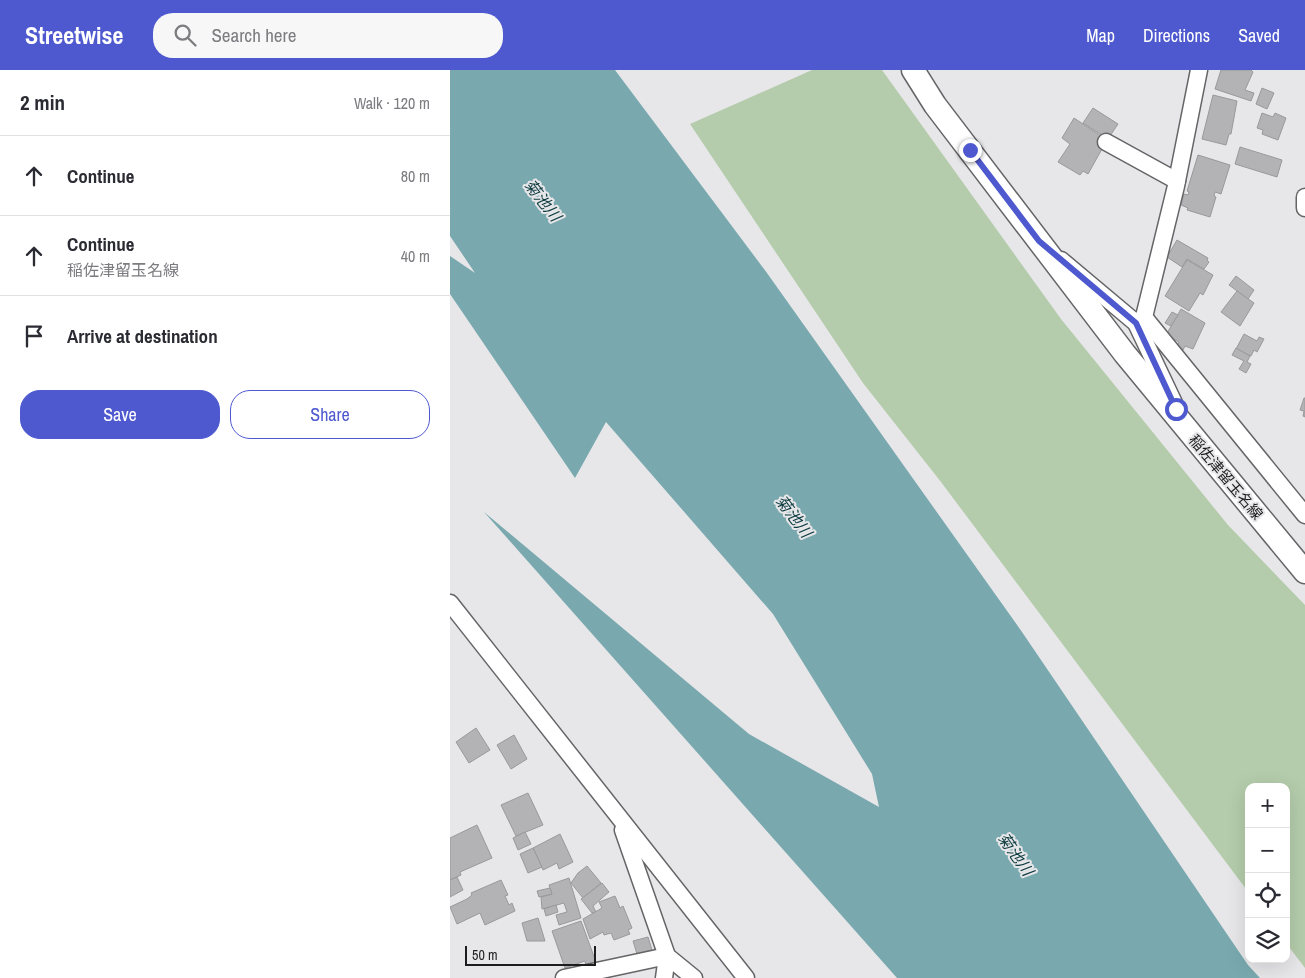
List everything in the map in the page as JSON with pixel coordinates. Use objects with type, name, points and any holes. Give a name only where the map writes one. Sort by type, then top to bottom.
[{"type":"main road","name":"稲佐津留玉名線","points":[[913,70],[935,105],[1125,354],[1305,572]]},
{"type":"street","points":[[1184,426],[1140,320],[1177,181],[1199,70]]},
{"type":"street","points":[[1106,142],[1177,181]]},
{"type":"street","points":[[1305,197],[1305,208]]},
{"type":"street","points":[[1039,241],[1140,320],[1305,515]]},
{"type":"street","points":[[450,602],[746,978]]},
{"type":"street","points":[[619,818],[667,956],[664,978]]},
{"type":"street","points":[[564,978],[667,956]]},
{"type":"street","points":[[667,956],[694,978]]},
{"type":"green space","points":[[812,70],[882,70],[1061,319],[1228,525],[1305,605],[1305,968],[1290,948],[1290,783],[1245,783],[1245,888],[941,482],[863,383],[690,124]]},
{"type":"water","name":"菊池川","points":[[450,70],[615,70],[767,273],[1022,632],[1245,963],[1260,978],[897,978],[484,512],[749,734],[879,807],[872,774],[773,614],[606,422],[575,478],[450,294],[450,256],[475,273],[450,236]]},
{"type":"building","points":[[1221,70],[1251,70],[1253,72],[1245,90],[1254,93],[1251,101],[1215,89]]},
{"type":"building","points":[[1262,88],[1274,93],[1267,109],[1256,104]]},
{"type":"building","points":[[1213,95],[1237,101],[1231,134],[1229,134],[1226,145],[1202,139]]},
{"type":"building","points":[[1093,108],[1118,124],[1108,139],[1083,123]]},
{"type":"building","points":[[1262,113],[1273,117],[1275,113],[1286,118],[1278,140],[1262,134],[1263,130],[1257,128]]},
{"type":"building","points":[[1074,118],[1107,140],[1088,174],[1083,171],[1080,175],[1058,162],[1070,144],[1062,138]]},
{"type":"building","points":[[1240,147],[1282,160],[1277,177],[1235,164]]},
{"type":"building","points":[[1198,155],[1230,165],[1221,194],[1215,192],[1214,196],[1216,197],[1210,217],[1187,210],[1188,208],[1181,205],[1184,194],[1188,195],[1189,192],[1187,191]]},
{"type":"building","points":[[1177,240],[1208,258],[1209,262],[1204,269],[1187,259],[1182,267],[1167,257]]},
{"type":"building","points":[[1187,260],[1213,275],[1203,295],[1200,293],[1189,311],[1165,296]]},
{"type":"building","points":[[1236,276],[1254,290],[1248,299],[1229,285]]},
{"type":"building","points":[[1237,291],[1254,303],[1240,326],[1221,312]]},
{"type":"building","points":[[1181,309],[1205,323],[1193,349],[1185,346],[1183,350],[1177,346],[1179,342],[1166,335]]},
{"type":"building","points":[[1172,312],[1178,315],[1171,326],[1165,323]]},
{"type":"building","points":[[1244,334],[1257,341],[1259,337],[1264,339],[1257,352],[1254,350],[1251,356],[1236,349]]},
{"type":"building","points":[[1236,348],[1250,356],[1247,362],[1251,364],[1246,373],[1239,369],[1244,361],[1232,355]]},
{"type":"building","points":[[1304,398],[1305,417],[1303,416],[1304,411],[1300,410]]},
{"type":"building","points":[[476,728],[490,750],[469,763],[456,742]]},
{"type":"building","points":[[514,735],[527,759],[511,769],[497,745]]},
{"type":"building","points":[[528,793],[543,825],[516,836],[501,805]]},
{"type":"building","points":[[477,825],[492,858],[460,872],[461,875],[450,880],[450,838]]},
{"type":"building","points":[[525,832],[531,844],[518,850],[513,838]]},
{"type":"building","points":[[560,834],[573,862],[559,869],[557,863],[543,870],[533,848]]},
{"type":"building","points":[[533,848],[542,867],[528,873],[520,854]]},
{"type":"building","points":[[587,866],[601,883],[583,898],[571,883],[578,873]]},
{"type":"building","points":[[457,877],[463,890],[450,897],[450,880]]},
{"type":"building","points":[[569,878],[581,918],[559,925],[556,915],[567,912],[564,903],[542,909],[541,897],[552,894],[549,885]]},
{"type":"building","points":[[501,880],[508,895],[505,896],[509,905],[512,903],[515,911],[485,925],[480,913],[457,924],[450,907],[467,899],[472,895],[471,893]]},
{"type":"building","points":[[602,883],[609,892],[593,906],[596,912],[592,913],[581,899]]},
{"type":"building","points":[[550,888],[552,894],[539,897],[537,891]]},
{"type":"building","points":[[615,896],[620,908],[623,906],[632,928],[628,930],[630,934],[614,940],[611,933],[604,935],[603,932],[590,939],[583,919],[602,908],[599,902]]},
{"type":"building","points":[[556,905],[558,912],[546,916],[544,909]]},
{"type":"building","points":[[538,918],[545,941],[527,941],[522,923]]},
{"type":"building","points":[[581,921],[596,962],[586,966],[585,961],[565,968],[552,931]]},
{"type":"building","points":[[648,937],[652,950],[637,954],[633,941]]},
{"type":"route","points":[[970,150],[1039,241],[1136,323],[1176,409]]}]
